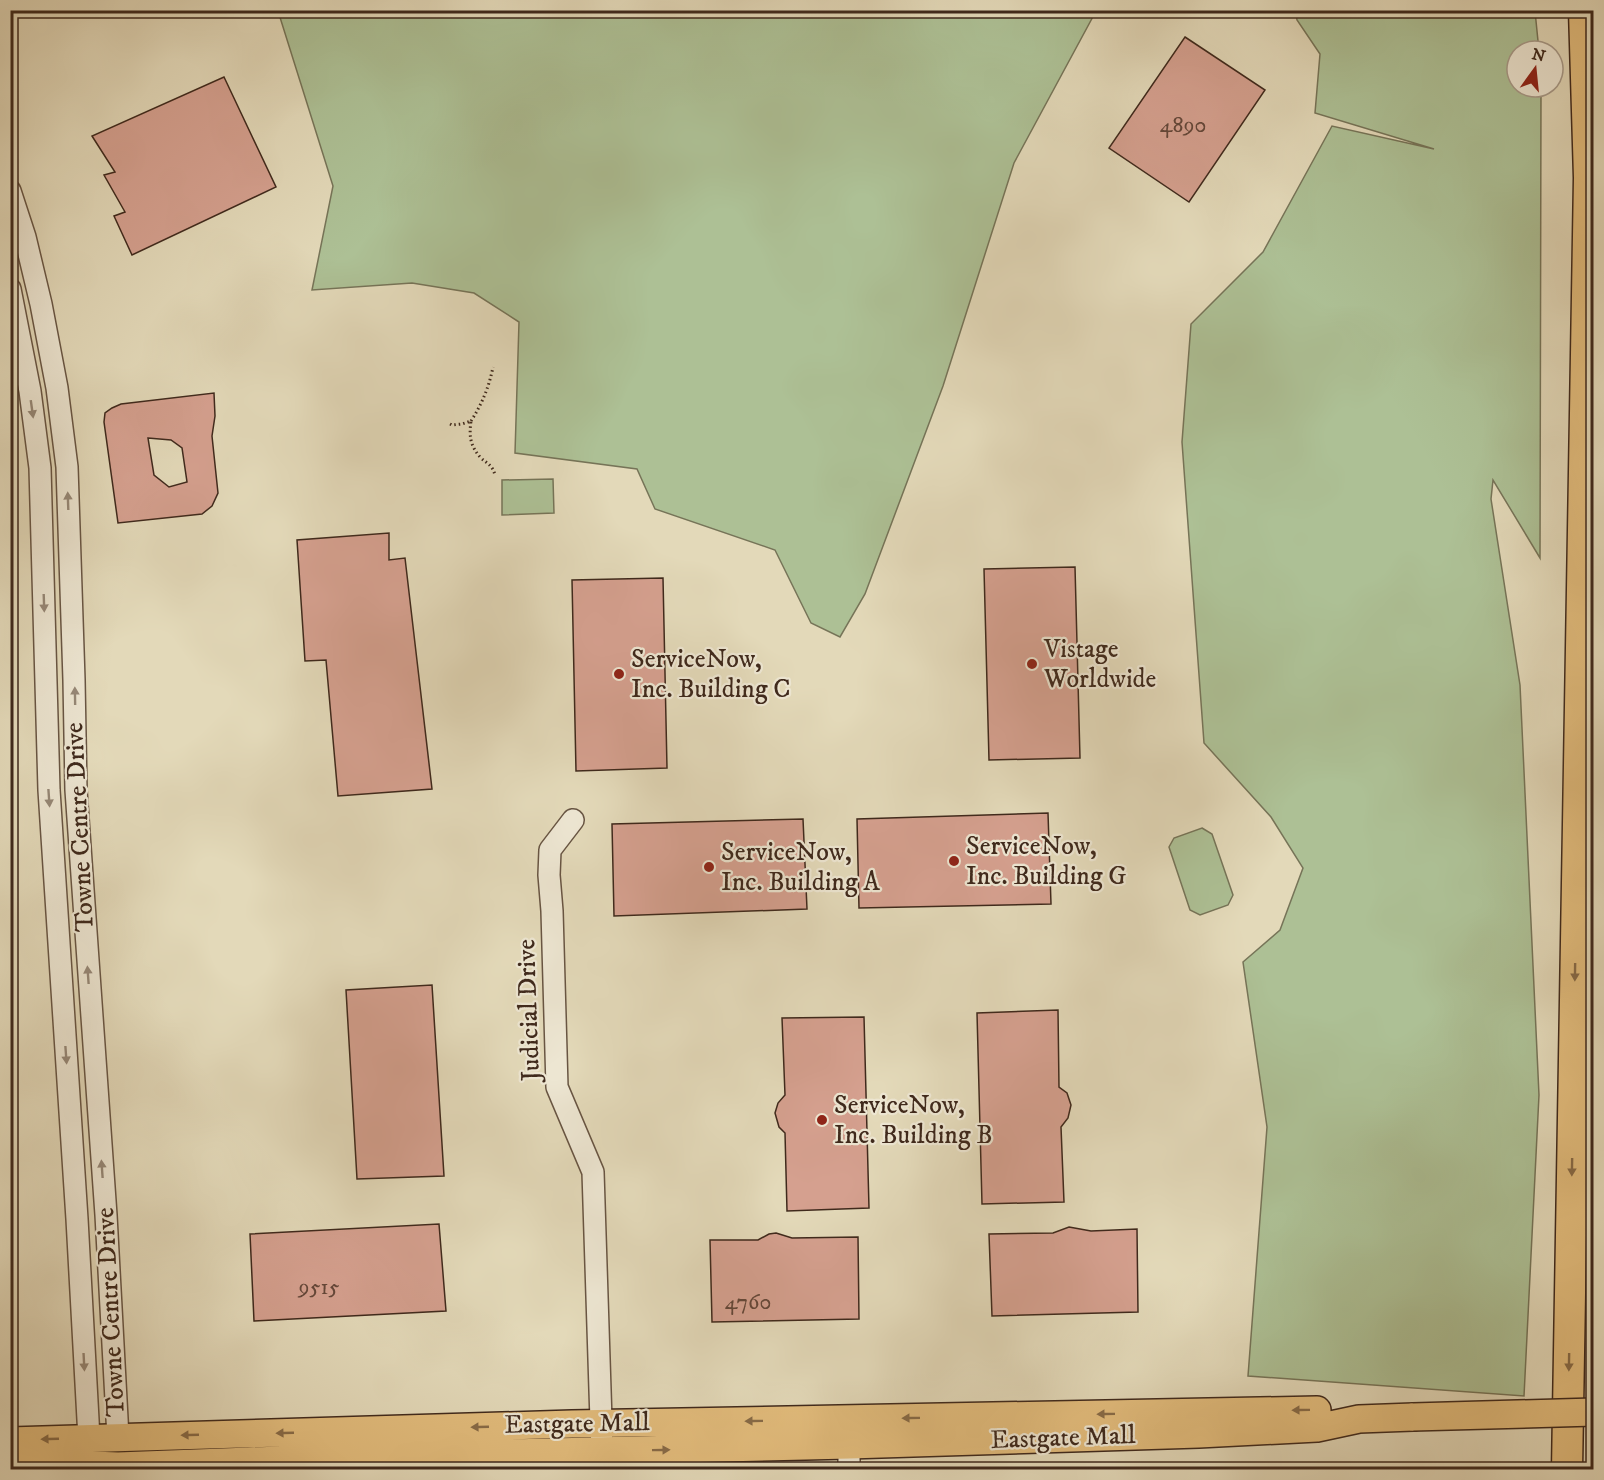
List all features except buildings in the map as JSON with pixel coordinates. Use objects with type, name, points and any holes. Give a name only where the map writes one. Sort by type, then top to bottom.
[{"type":"highway","points":[[1567,1470],[1589,178],[1584,10]]},
{"type":"main road","name":"Eastgate Mall","points":[[10,1441],[602,1424],[1316,1410],[1359,1419]]},
{"type":"main road","name":"Eastgate Mall","points":[[10,1468],[386,1463],[601,1464],[849,1457],[1188,1434],[1317,1428],[1359,1419],[1593,1412]]},
{"type":"main road","name":"Towne Centre Drive","points":[[118,1437],[118,1468]]},
{"type":"main road","name":"Towne Centre Drive","points":[[89,1438],[91,1467]]},
{"type":"street","name":"Towne Centre Drive","points":[[10,191],[25,237],[41,304],[57,388],[67,467],[76,790],[106,1215],[118,1437]]},
{"type":"street","name":"Towne Centre Drive","points":[[10,289],[30,391],[40,468],[49,790],[89,1438]]},
{"type":"street","name":"Judicial Drive","points":[[573,820],[550,850],[557,1087],[593,1172],[602,1424],[601,1464]]},
{"type":"path","points":[[493,367],[485,397],[471,421],[470,441],[480,457],[493,467],[495,475]]},
{"type":"path","points":[[450,424],[471,421]]},
{"type":"green space","points":[[278,11],[1096,11],[1014,163],[943,386],[865,594],[840,637],[811,623],[775,550],[655,509],[637,469],[515,453],[519,322],[474,293],[412,283],[312,290],[333,186]]},
{"type":"green space","points":[[1295,11],[1535,11],[1538,39],[1505,39],[1505,99],[1541,99],[1540,558],[1493,480],[1491,499],[1520,685],[1539,1095],[1524,1396],[1248,1376],[1267,1127],[1243,962],[1280,930],[1303,868],[1271,817],[1204,743],[1182,442],[1191,324],[1263,252],[1332,126],[1434,149],[1315,113],[1320,54],[1297,20]]},
{"type":"green space","points":[[553,479],[554,513],[502,515],[502,480]]},
{"type":"green space","points":[[1202,828],[1212,834],[1233,895],[1228,905],[1200,915],[1190,910],[1169,847],[1174,838]]},
{"type":"place","name":"Vistage Worldwide","points":[[1032,664]]},
{"type":"place","name":"ServiceNow, Inc. Building C","points":[[619,674]]},
{"type":"place","name":"ServiceNow, Inc. Building G","points":[[954,861]]},
{"type":"place","name":"ServiceNow, Inc. Building A","points":[[709,867]]},
{"type":"place","name":"ServiceNow, Inc. Building B","points":[[822,1120]]}]
